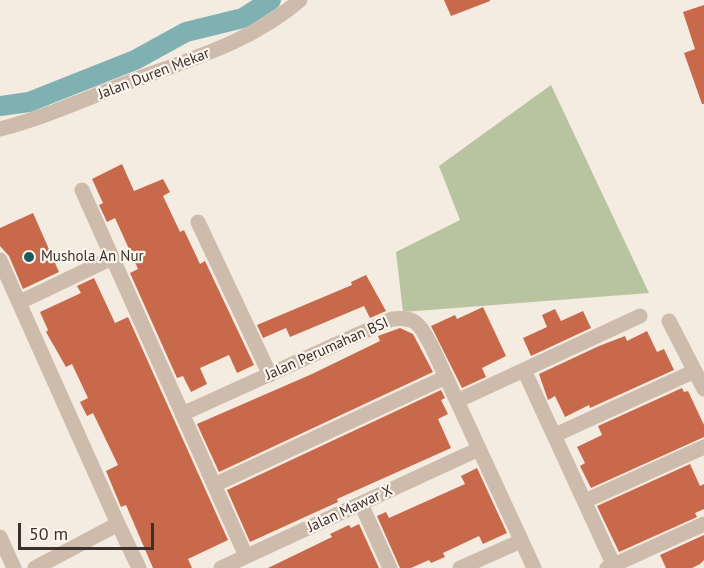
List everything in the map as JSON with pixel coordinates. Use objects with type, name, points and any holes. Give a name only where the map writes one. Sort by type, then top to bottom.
[{"type":"street","name":"Jalan Duren Mekar","points":[[0,129],[64,110],[215,50],[259,30],[300,0]]},
{"type":"street","points":[[82,190],[246,556]]},
{"type":"street","points":[[198,222],[270,375]]},
{"type":"street","points":[[20,302],[112,258]]},
{"type":"street","points":[[0,260],[139,568]]},
{"type":"street","points":[[457,401],[640,316]]},
{"type":"street","name":"Jalan Perumahan BSI","points":[[182,414],[392,319],[406,317],[417,322],[446,377],[534,568]]},
{"type":"street","points":[[669,321],[704,389]]},
{"type":"street","points":[[524,370],[585,501],[612,567],[704,524]]},
{"type":"street","points":[[555,435],[696,371]]},
{"type":"street","points":[[214,485],[446,377]]},
{"type":"street","points":[[585,501],[704,447]]},
{"type":"street","name":"Jalan Mawar X","points":[[221,568],[479,449]]},
{"type":"street","points":[[361,504],[390,568]]},
{"type":"street","points":[[35,568],[118,524]]},
{"type":"street","points":[[0,537],[14,568]]},
{"type":"street","points":[[460,568],[521,541]]},
{"type":"green space","points":[[551,85],[649,293],[403,312],[396,252],[460,220],[439,166]]},
{"type":"building","points":[[444,0],[490,0],[490,1],[451,16]]},
{"type":"building","points":[[704,5],[704,104],[702,104],[684,53],[695,49],[683,12]]},
{"type":"building","points":[[122,164],[134,191],[163,179],[170,192],[163,196],[180,232],[184,230],[200,264],[205,261],[254,365],[237,373],[229,355],[200,368],[207,384],[191,392],[183,376],[177,378],[130,273],[138,269],[115,218],[107,222],[99,205],[103,203],[92,179]]},
{"type":"building","name":"Mushola An Nur","points":[[33,213],[59,272],[23,289],[9,256],[0,246],[0,228]]},
{"type":"building","points":[[366,275],[386,311],[370,318],[364,306],[290,337],[286,328],[263,338],[257,325],[352,285],[351,282]]},
{"type":"building","points":[[94,278],[115,323],[128,317],[228,540],[188,559],[192,568],[153,568],[126,505],[121,507],[106,471],[118,465],[93,413],[87,416],[80,402],[88,398],[72,364],[66,367],[46,332],[48,330],[40,312],[81,293],[77,286]]},
{"type":"building","points":[[483,307],[506,356],[482,368],[486,377],[462,388],[431,326],[455,315],[457,319]]},
{"type":"building","points":[[555,309],[561,321],[583,311],[591,328],[531,356],[523,338],[547,327],[542,315]]},
{"type":"building","points":[[400,328],[413,334],[433,372],[219,472],[197,424],[312,374],[380,341],[378,336]]},
{"type":"building","points":[[647,331],[657,352],[664,349],[674,370],[565,417],[555,396],[548,400],[539,374],[599,346],[625,336],[627,341]]},
{"type":"building","points":[[682,388],[684,392],[688,391],[704,425],[704,437],[591,488],[580,466],[585,463],[577,447],[602,435],[598,426]]},
{"type":"building","points":[[441,390],[445,398],[441,400],[448,414],[438,419],[451,448],[337,499],[338,502],[250,542],[227,490]]},
{"type":"building","points":[[690,464],[700,486],[704,484],[704,509],[695,513],[697,517],[619,552],[597,506]]},
{"type":"building","points":[[477,468],[507,533],[483,544],[479,536],[443,553],[445,557],[431,563],[429,560],[411,568],[400,568],[377,516],[386,512],[389,518],[465,484],[461,476]]},
{"type":"building","points":[[359,524],[379,568],[268,568],[332,537],[330,534],[349,525],[351,528]]},
{"type":"building","points":[[704,535],[704,560],[700,564],[692,568],[666,568],[660,555]]},
{"type":"waterway","points":[[0,106],[29,102],[135,60],[186,32],[243,18],[271,0]]},
{"type":"place","name":"Mushola An Nur","points":[[29,257]]}]
